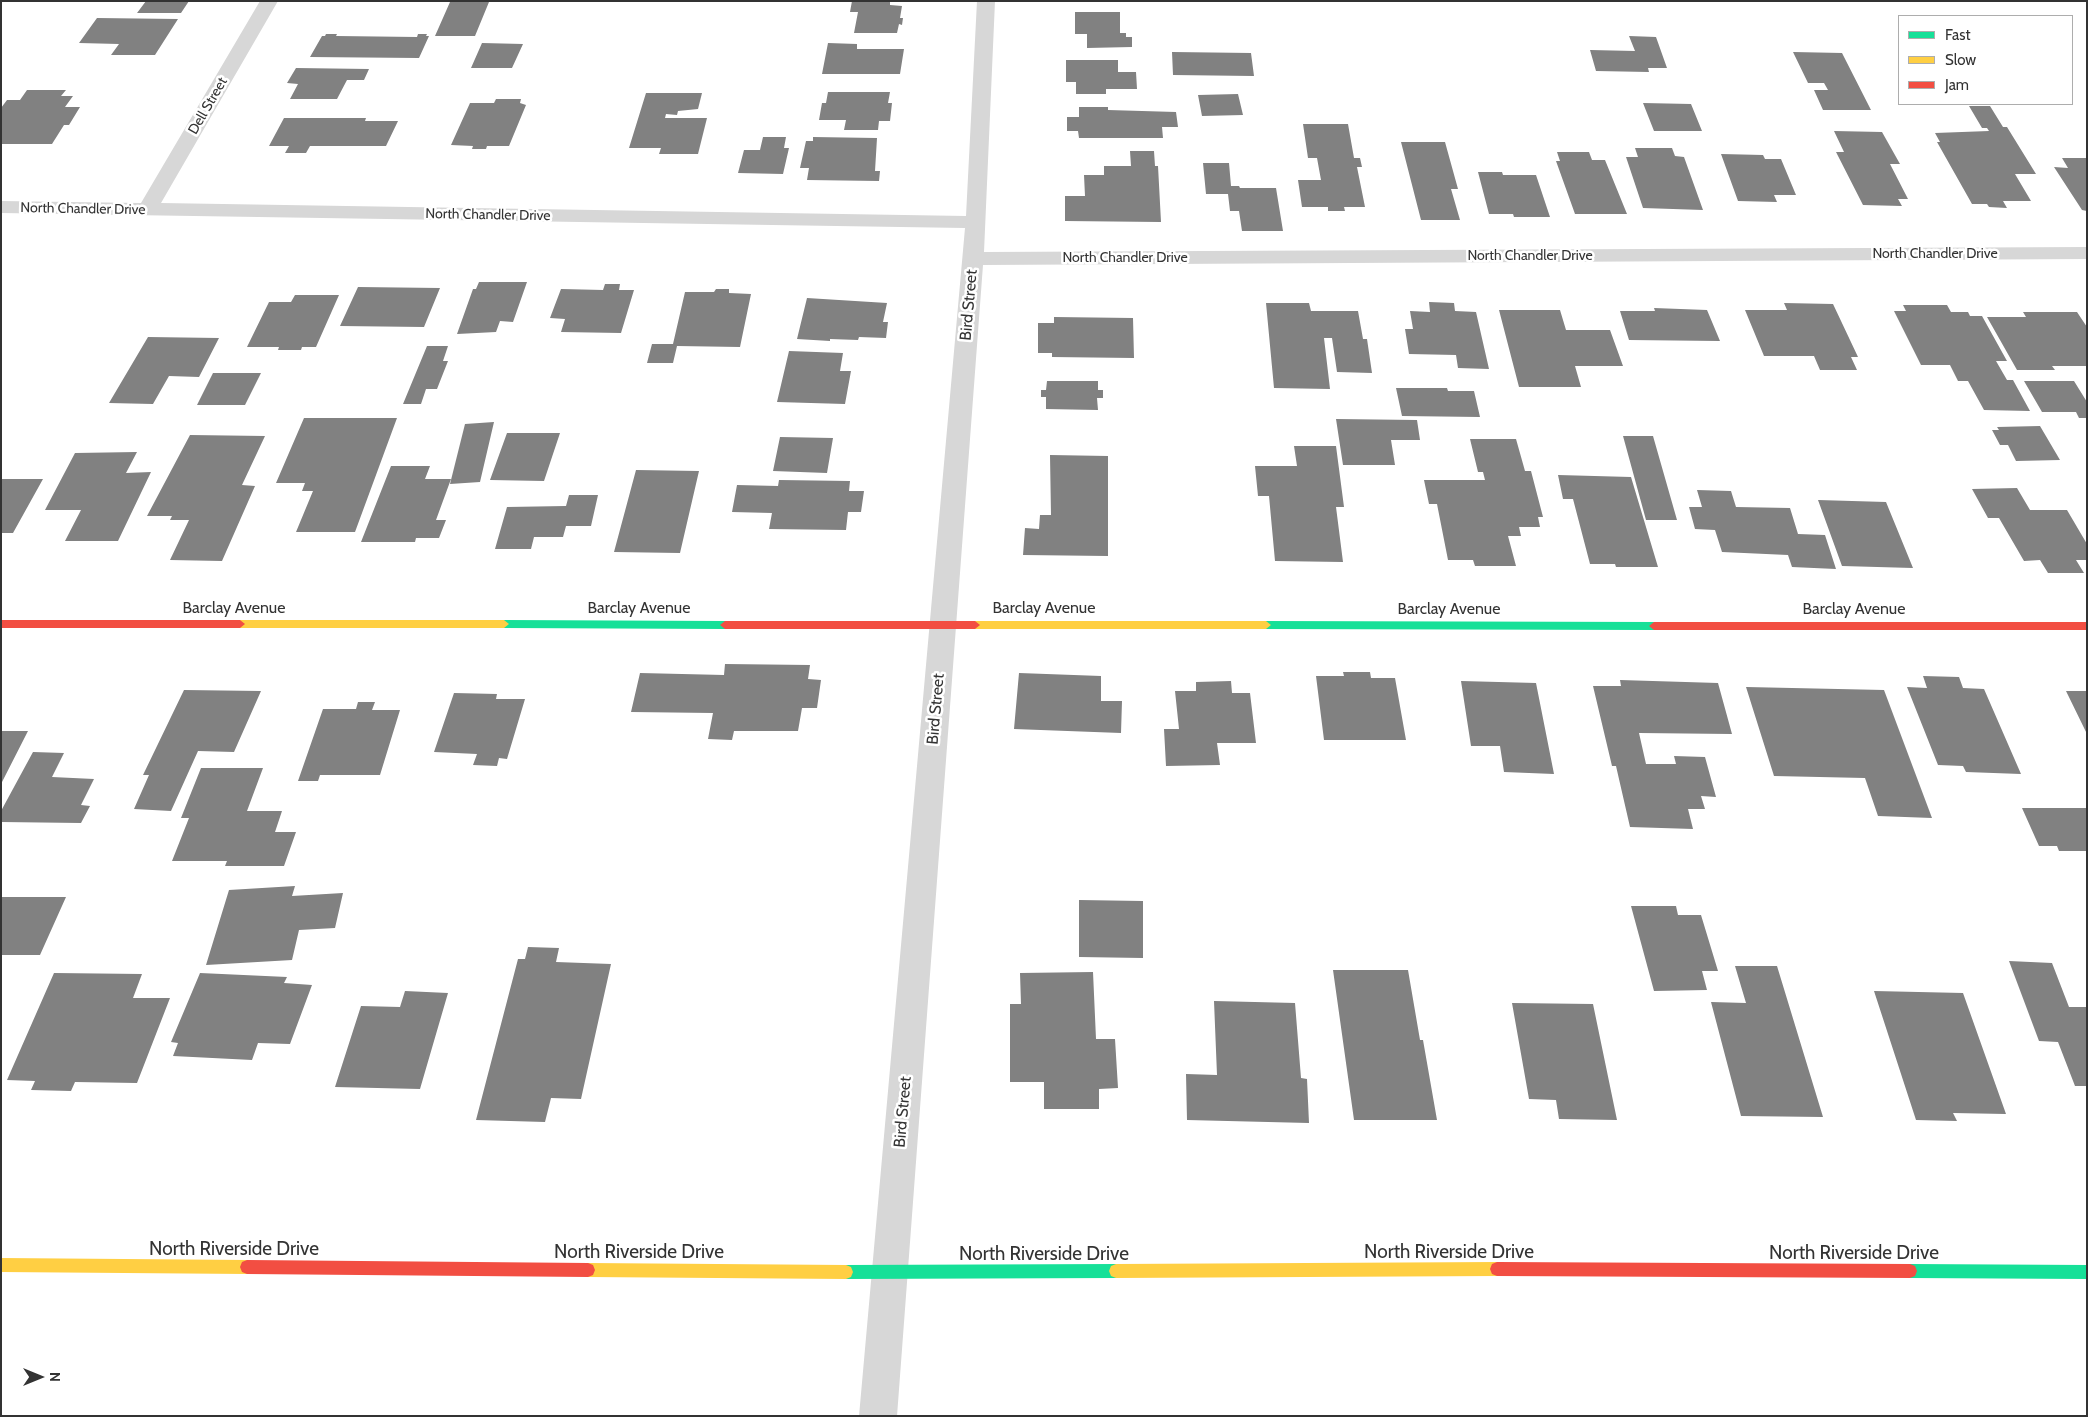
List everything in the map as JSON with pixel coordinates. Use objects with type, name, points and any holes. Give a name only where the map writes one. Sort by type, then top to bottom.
[{"type":"street","name":"Dell Street","points":[[147,210],[269,1]]},
{"type":"street","name":"Bird Street","points":[[878,1416],[976,222],[986,1]]},
{"type":"street","name":"North Chandler Drive","points":[[1,207],[976,222]]},
{"type":"street","name":"North Chandler Drive","points":[[972,259],[2087,253]]},
{"type":"street","name":"Barclay Avenue","points":[[1,624],[2087,626]]},
{"type":"street","name":"North Riverside Drive","points":[[1,1265],[890,1272],[1604,1268],[2087,1272]]},
{"type":"building","points":[[146,1],[189,1],[181,13],[137,13]]},
{"type":"building","points":[[852,1],[890,1],[890,5],[902,6],[900,18],[903,18],[902,25],[899,24],[897,33],[854,33],[858,12],[850,12]]},
{"type":"building","points":[[450,2],[489,2],[475,36],[435,36]]},
{"type":"building","points":[[1075,12],[1120,12],[1120,33],[1126,33],[1126,37],[1132,37],[1132,47],[1087,48],[1087,34],[1075,34]]},
{"type":"building","points":[[97,18],[178,19],[155,55],[111,55],[119,44],[79,43]]},
{"type":"building","points":[[337,34],[336,36],[417,37],[418,34],[427,34],[426,36],[429,36],[419,58],[310,57],[322,36]]},
{"type":"building","points":[[1629,36],[1656,37],[1667,68],[1648,68],[1649,72],[1596,71],[1590,50],[1635,51]]},
{"type":"building","points":[[482,43],[523,44],[512,68],[471,68]]},
{"type":"building","points":[[828,43],[857,44],[857,49],[904,49],[900,74],[822,74]]},
{"type":"building","points":[[1172,52],[1251,53],[1254,76],[1173,75]]},
{"type":"building","points":[[1793,52],[1842,53],[1871,110],[1823,110],[1814,90],[1828,90],[1824,83],[1808,83]]},
{"type":"building","points":[[1066,60],[1118,60],[1118,72],[1136,72],[1137,89],[1106,89],[1106,94],[1076,94],[1076,82],[1066,82]]},
{"type":"building","points":[[296,68],[369,69],[364,80],[347,80],[337,99],[290,99],[298,84],[287,83]]},
{"type":"building","points":[[27,90],[66,90],[61,96],[73,96],[65,107],[80,107],[69,125],[64,125],[52,144],[1,144],[1,108],[7,100],[20,100]]},
{"type":"building","points":[[828,92],[890,92],[888,103],[892,103],[890,121],[879,121],[878,130],[844,130],[846,120],[819,120],[822,103],[826,103]]},
{"type":"building","points":[[646,93],[702,93],[698,109],[678,111],[677,115],[666,114],[665,118],[707,118],[698,154],[659,154],[661,148],[629,148]]},
{"type":"building","points":[[1238,94],[1243,115],[1202,116],[1198,95]]},
{"type":"building","points":[[496,99],[521,99],[520,103],[526,105],[509,146],[487,146],[486,149],[472,149],[473,146],[451,145],[470,103],[494,103]]},
{"type":"building","points":[[1643,103],[1691,104],[1702,131],[1654,131]]},
{"type":"building","points":[[1969,106],[1990,106],[2003,127],[2007,127],[2036,174],[2015,174],[2031,201],[2003,201],[2007,208],[1989,207],[1987,204],[1972,204],[1937,142],[1940,142],[1935,133],[1989,131],[1987,128],[1982,128]]},
{"type":"building","points":[[1079,107],[1108,107],[1108,110],[1176,112],[1178,127],[1162,127],[1163,138],[1079,138],[1078,131],[1067,131],[1067,117],[1079,117]]},
{"type":"building","points":[[284,118],[366,118],[365,121],[398,121],[386,146],[310,146],[306,153],[285,153],[289,146],[269,146]]},
{"type":"building","points":[[1303,124],[1348,124],[1354,158],[1360,158],[1362,167],[1357,167],[1365,207],[1344,207],[1345,211],[1328,211],[1328,207],[1302,207],[1298,180],[1321,180],[1317,158],[1308,158]]},
{"type":"building","points":[[1834,131],[1882,132],[1900,164],[1890,164],[1908,199],[1898,199],[1902,206],[1863,205],[1836,152],[1844,152]]},
{"type":"building","points":[[763,137],[786,137],[784,148],[789,148],[783,174],[738,173],[744,150],[760,150]]},
{"type":"building","points":[[813,137],[877,138],[875,171],[880,171],[879,181],[807,180],[809,168],[800,168],[806,141],[813,141]]},
{"type":"building","points":[[1401,142],[1445,142],[1458,189],[1451,189],[1460,220],[1421,220]]},
{"type":"building","points":[[1635,148],[1672,148],[1675,156],[1684,157],[1703,210],[1643,208],[1626,157],[1638,157]]},
{"type":"building","points":[[1130,151],[1154,151],[1155,166],[1158,166],[1161,222],[1065,221],[1065,196],[1085,196],[1084,175],[1104,175],[1104,166],[1131,166]]},
{"type":"building","points":[[1557,152],[1589,152],[1592,160],[1605,160],[1627,214],[1575,214],[1556,161],[1560,161]]},
{"type":"building","points":[[1721,154],[1763,155],[1765,159],[1781,159],[1796,195],[1774,195],[1777,202],[1738,201]]},
{"type":"building","points":[[2062,158],[2087,158],[2087,211],[2082,210],[2054,167],[2068,168]]},
{"type":"building","points":[[1203,163],[1229,163],[1231,186],[1239,186],[1240,188],[1276,188],[1283,231],[1242,231],[1239,211],[1230,211],[1228,194],[1206,194]]},
{"type":"building","points":[[1478,172],[1502,172],[1503,175],[1536,175],[1550,217],[1514,217],[1513,214],[1489,214]]},
{"type":"building","points":[[479,282],[527,282],[513,322],[500,321],[496,332],[457,334],[473,289],[476,289]]},
{"type":"building","points":[[605,284],[620,284],[619,290],[634,290],[621,333],[561,332],[565,319],[550,318],[561,289],[603,290]]},
{"type":"building","points":[[358,287],[440,288],[424,327],[340,326]]},
{"type":"building","points":[[716,289],[729,289],[729,293],[751,294],[740,347],[677,346],[673,363],[647,363],[652,344],[673,344],[685,292],[714,292]]},
{"type":"building","points":[[295,295],[339,295],[316,347],[302,347],[301,350],[278,350],[279,347],[247,347],[269,302],[291,302]]},
{"type":"building","points":[[807,298],[887,303],[883,322],[888,322],[886,338],[859,337],[858,340],[830,339],[830,341],[797,339]]},
{"type":"building","points":[[1429,302],[1454,303],[1455,311],[1476,312],[1489,369],[1458,368],[1456,355],[1409,354],[1405,329],[1413,329],[1410,311],[1430,312]]},
{"type":"building","points":[[1266,303],[1309,303],[1311,311],[1358,311],[1363,339],[1367,339],[1372,373],[1337,372],[1332,338],[1324,338],[1330,389],[1274,388]]},
{"type":"building","points":[[1784,303],[1833,304],[1858,357],[1851,357],[1857,370],[1820,370],[1814,356],[1764,356],[1745,310],[1787,310]]},
{"type":"building","points":[[1903,305],[1947,305],[1951,312],[1968,312],[1970,316],[1982,316],[2007,361],[1996,361],[2007,380],[2013,380],[2030,411],[1984,410],[1968,381],[1958,381],[1950,365],[1921,365],[1894,311],[1906,311]]},
{"type":"building","points":[[1654,308],[1707,310],[1720,341],[1629,340],[1620,311],[1655,311]]},
{"type":"building","points":[[1499,310],[1560,310],[1566,330],[1610,330],[1623,366],[1575,366],[1581,387],[1519,387]]},
{"type":"building","points":[[2023,312],[2077,312],[2087,327],[2087,366],[2052,366],[2055,370],[2017,370],[1987,317],[2026,317]]},
{"type":"building","points":[[1054,317],[1133,318],[1134,358],[1052,357],[1052,353],[1038,353],[1038,323],[1054,323]]},
{"type":"building","points":[[148,337],[219,338],[199,377],[169,376],[153,404],[109,403]]},
{"type":"building","points":[[427,346],[448,346],[443,361],[448,361],[437,389],[426,389],[421,404],[403,404]]},
{"type":"building","points":[[789,351],[843,353],[840,371],[851,371],[845,404],[777,402]]},
{"type":"building","points":[[213,373],[261,373],[245,405],[197,405]]},
{"type":"building","points":[[1047,381],[1098,381],[1098,390],[1103,390],[1103,398],[1097,398],[1098,410],[1046,409],[1046,397],[1041,397],[1041,390],[1046,390]]},
{"type":"building","points":[[2024,381],[2074,381],[2087,402],[2087,418],[2079,418],[2076,412],[2042,412]]},
{"type":"building","points":[[1396,388],[1447,388],[1448,391],[1474,391],[1480,417],[1402,416]]},
{"type":"building","points":[[304,418],[397,418],[355,532],[296,532],[313,491],[302,491],[305,483],[276,483]]},
{"type":"building","points":[[1336,419],[1417,420],[1420,440],[1391,440],[1395,465],[1343,465]]},
{"type":"building","points":[[494,422],[480,482],[450,484],[465,424]]},
{"type":"building","points":[[2040,426],[2060,460],[2016,461],[2008,445],[2000,445],[1992,430],[1999,430],[1997,427]]},
{"type":"building","points":[[507,433],[560,433],[544,481],[490,480]]},
{"type":"building","points":[[190,435],[265,436],[242,485],[255,486],[222,561],[170,560],[189,520],[170,520],[172,516],[147,516]]},
{"type":"building","points":[[1623,436],[1653,436],[1677,520],[1646,520]]},
{"type":"building","points":[[780,437],[833,438],[827,473],[773,471]]},
{"type":"building","points":[[1470,439],[1516,439],[1525,471],[1531,471],[1543,517],[1538,517],[1540,527],[1519,527],[1521,536],[1508,536],[1516,566],[1475,566],[1473,560],[1448,560],[1437,504],[1429,504],[1424,480],[1485,480],[1483,472],[1478,472]]},
{"type":"building","points":[[1294,446],[1336,446],[1344,507],[1336,507],[1343,562],[1275,561],[1269,496],[1258,496],[1255,466],[1297,466]]},
{"type":"building","points":[[137,452],[126,473],[151,472],[118,541],[65,541],[81,510],[45,510],[75,453]]},
{"type":"building","points":[[1050,455],[1108,456],[1108,556],[1023,555],[1025,528],[1039,529],[1040,515],[1051,515]]},
{"type":"building","points":[[391,466],[430,466],[425,479],[451,479],[436,520],[446,520],[439,538],[416,538],[415,542],[361,542]]},
{"type":"building","points":[[636,470],[699,471],[680,553],[614,552]]},
{"type":"building","points":[[1558,475],[1631,477],[1658,567],[1616,567],[1615,564],[1590,564],[1573,499],[1563,499]]},
{"type":"building","points":[[1,479],[43,479],[13,533],[1,533]]},
{"type":"building","points":[[779,480],[850,481],[849,491],[864,491],[861,512],[848,512],[846,530],[769,529],[772,513],[732,512],[737,485],[778,486]]},
{"type":"building","points":[[2017,488],[2030,510],[2067,510],[2087,544],[2087,560],[2076,560],[2084,573],[2048,573],[2040,560],[2024,561],[1999,518],[1988,518],[1972,489]]},
{"type":"building","points":[[1697,490],[1731,491],[1736,507],[1790,508],[1798,534],[1825,535],[1836,569],[1792,567],[1788,555],[1722,552],[1715,530],[1695,529],[1689,507],[1702,507]]},
{"type":"building","points":[[569,495],[598,495],[591,526],[566,526],[563,537],[534,537],[531,549],[495,549],[507,507],[566,506]]},
{"type":"building","points":[[1818,500],[1886,502],[1913,568],[1842,566]]},
{"type":"building","points":[[725,664],[810,665],[808,679],[821,680],[817,708],[802,708],[798,731],[734,731],[732,740],[708,739],[713,713],[631,712],[640,673],[724,675]]},
{"type":"building","points":[[1343,672],[1370,672],[1371,678],[1395,678],[1406,740],[1324,740],[1316,676],[1344,676]]},
{"type":"building","points":[[1019,673],[1101,676],[1101,701],[1122,701],[1121,733],[1014,729]]},
{"type":"building","points":[[1923,676],[1959,677],[1963,688],[1984,689],[2021,774],[1966,772],[1963,766],[1938,765],[1907,687],[1927,688]]},
{"type":"building","points":[[1620,680],[1718,683],[1732,734],[1639,733],[1646,764],[1676,764],[1674,756],[1705,757],[1716,797],[1701,796],[1705,809],[1688,809],[1693,829],[1630,827],[1616,766],[1612,766],[1593,686],[1621,686]]},
{"type":"building","points":[[1231,681],[1232,693],[1250,693],[1256,743],[1217,743],[1220,765],[1166,766],[1164,729],[1179,729],[1175,691],[1196,691],[1196,682]]},
{"type":"building","points":[[1461,681],[1536,683],[1554,774],[1504,772],[1500,746],[1471,746]]},
{"type":"building","points":[[1746,687],[1884,690],[1932,818],[1878,816],[1865,778],[1774,776]]},
{"type":"building","points":[[184,690],[261,691],[234,752],[198,751],[171,811],[134,809],[149,775],[143,775]]},
{"type":"building","points":[[2066,691],[2087,691],[2087,734]]},
{"type":"building","points":[[454,693],[497,694],[496,699],[525,699],[507,759],[499,758],[497,766],[473,765],[477,754],[434,752]]},
{"type":"building","points":[[358,702],[375,702],[372,710],[400,710],[380,775],[320,775],[318,781],[298,781],[323,709],[356,709]]},
{"type":"building","points":[[1,731],[28,731],[1,784]]},
{"type":"building","points":[[33,752],[64,753],[52,777],[94,779],[81,805],[90,806],[81,823],[1,822],[1,811]]},
{"type":"building","points":[[201,768],[263,768],[247,811],[282,811],[275,832],[296,832],[284,866],[225,866],[227,861],[172,861],[189,818],[181,818]]},
{"type":"building","points":[[2022,808],[2087,808],[2087,851],[2059,851],[2057,846],[2039,846]]},
{"type":"building","points":[[295,886],[292,896],[343,893],[335,928],[299,930],[292,960],[206,965],[229,890]]},
{"type":"building","points":[[1,897],[66,897],[40,955],[1,955]]},
{"type":"building","points":[[1079,900],[1143,901],[1143,958],[1079,957]]},
{"type":"building","points":[[1631,906],[1676,906],[1678,915],[1701,915],[1718,971],[1702,971],[1707,990],[1654,991]]},
{"type":"building","points":[[528,947],[559,948],[556,962],[611,964],[581,1099],[551,1098],[545,1122],[476,1120],[518,959],[525,959]]},
{"type":"building","points":[[2009,961],[2052,963],[2069,1007],[2087,1007],[2087,1086],[2075,1086],[2058,1042],[2039,1041]]},
{"type":"building","points":[[1735,966],[1777,966],[1823,1117],[1741,1116],[1711,1002],[1746,1003]]},
{"type":"building","points":[[1333,970],[1408,970],[1420,1040],[1423,1040],[1437,1120],[1354,1120]]},
{"type":"building","points":[[1093,972],[1096,1039],[1115,1039],[1118,1088],[1099,1089],[1099,1109],[1044,1109],[1044,1082],[1010,1082],[1010,1004],[1021,1004],[1020,973]]},
{"type":"building","points":[[54,973],[142,974],[133,998],[170,998],[137,1083],[75,1082],[71,1091],[31,1090],[35,1081],[7,1080]]},
{"type":"building","points":[[200,973],[287,977],[284,983],[312,985],[290,1044],[258,1043],[252,1060],[173,1056],[178,1043],[171,1042]]},
{"type":"building","points":[[405,991],[448,993],[420,1089],[335,1087],[361,1006],[400,1007]]},
{"type":"building","points":[[1874,991],[1963,993],[2006,1114],[1953,1113],[1957,1121],[1916,1120]]},
{"type":"building","points":[[1214,1001],[1295,1003],[1301,1078],[1307,1079],[1309,1123],[1187,1120],[1186,1074],[1217,1075]]},
{"type":"building","points":[[1512,1003],[1593,1004],[1617,1120],[1559,1119],[1556,1100],[1529,1099]]},
{"type":"traffic: fast","points":[[504,624],[725,625]]},
{"type":"traffic: fast","points":[[1266,625],[1654,626]]},
{"type":"traffic: fast","points":[[846,1272],[1116,1271]]},
{"type":"traffic: fast","points":[[1910,1271],[2087,1272]]},
{"type":"traffic: slow","points":[[240,624],[504,624]]},
{"type":"traffic: slow","points":[[975,625],[1266,625]]},
{"type":"traffic: slow","points":[[1,1265],[247,1267]]},
{"type":"traffic: slow","points":[[1116,1271],[1497,1269]]},
{"type":"traffic: slow","points":[[588,1270],[846,1272]]},
{"type":"traffic: jam","points":[[1,624],[240,624]]},
{"type":"traffic: jam","points":[[725,625],[975,625]]},
{"type":"traffic: jam","points":[[1654,626],[2087,626]]},
{"type":"traffic: jam","points":[[247,1267],[588,1270]]},
{"type":"traffic: jam","points":[[1497,1269],[1910,1271]]}]
